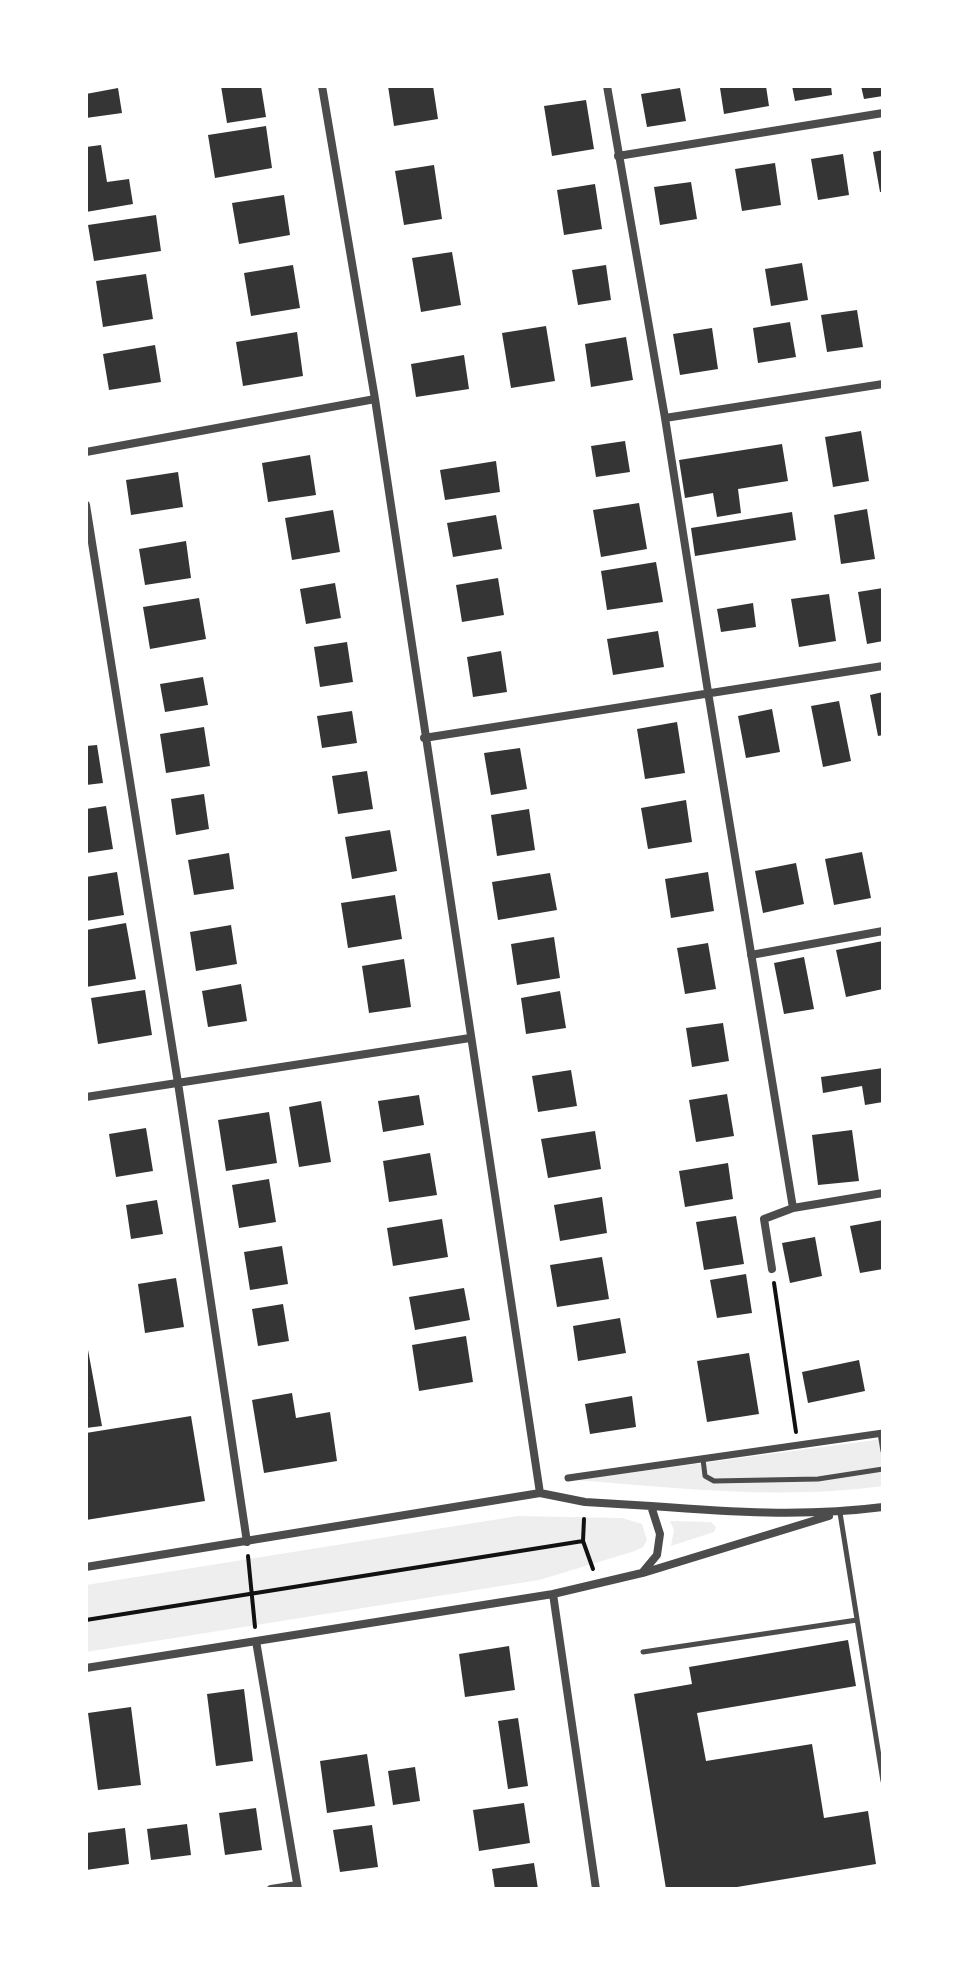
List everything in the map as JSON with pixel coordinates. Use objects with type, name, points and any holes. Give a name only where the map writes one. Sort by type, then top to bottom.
[{"type":"street","points":[[322,86],[375,399],[540,1493]]},
{"type":"street","points":[[607,86],[665,418],[793,1208]]},
{"type":"street","points":[[618,156],[883,113]]},
{"type":"street","points":[[665,418],[883,384]]},
{"type":"street","points":[[86,452],[375,399]]},
{"type":"street","points":[[86,505],[247,1542]]},
{"type":"street","points":[[424,738],[883,666]]},
{"type":"street","points":[[751,955],[883,931]]},
{"type":"street","points":[[86,1097],[470,1038]]},
{"type":"street","points":[[772,1269],[764,1219],[793,1208],[883,1193]]},
{"type":"street","points":[[568,1478],[882,1433]]},
{"type":"street","points":[[86,1567],[540,1493],[585,1502],[753,1514],[840,1513],[883,1507]]},
{"type":"street","points":[[642,1573],[657,1555],[660,1534],[651,1506]]},
{"type":"street","points":[[86,1668],[553,1594],[642,1573],[840,1513]]},
{"type":"street","points":[[553,1594],[596,1889]]},
{"type":"street","points":[[256,1641],[297,1887],[271,1889]]},
{"type":"lane","points":[[882,1433],[883,1451]]},
{"type":"lane","points":[[703,1458],[705,1476],[714,1481],[818,1479],[883,1469]]},
{"type":"lane","points":[[840,1513],[883,1781]]},
{"type":"lane","points":[[643,1652],[857,1620]]},
{"type":"path","points":[[772,1269],[798,1445]]},
{"type":"path","points":[[585,1502],[583,1541],[598,1584]]},
{"type":"path","points":[[86,1620],[583,1541]]},
{"type":"path","points":[[247,1542],[256,1641]]},
{"type":"shaded area","points":[[883,1439],[883,1486],[768,1492],[575,1480]]},
{"type":"shaded area","points":[[518,1516],[622,1518],[642,1524],[647,1540],[643,1547],[635,1551],[539,1580],[86,1652],[86,1585]]},
{"type":"shaded area","points":[[670,1521],[711,1522],[716,1527],[714,1532],[671,1546],[674,1530]]},
{"type":"building","points":[[221,86],[261,86],[266,117],[227,123]]},
{"type":"building","points":[[388,86],[433,86],[438,119],[394,126]]},
{"type":"building","points":[[766,86],[769,106],[724,114],[720,88]]},
{"type":"building","points":[[792,86],[831,86],[832,95],[795,101]]},
{"type":"building","points":[[861,86],[883,86],[883,96],[864,99]]},
{"type":"building","points":[[118,88],[122,113],[86,118],[86,94]]},
{"type":"building","points":[[680,88],[686,121],[647,127],[641,94]]},
{"type":"building","points":[[586,100],[594,149],[552,156],[544,106]]},
{"type":"building","points":[[266,126],[272,168],[215,178],[208,135]]},
{"type":"building","points":[[101,145],[107,182],[129,179],[133,204],[86,212],[86,147]]},
{"type":"building","points":[[883,150],[883,192],[880,192],[873,152]]},
{"type":"building","points":[[843,154],[849,195],[818,200],[811,159]]},
{"type":"building","points":[[775,163],[781,205],[742,211],[735,169]]},
{"type":"building","points":[[434,165],[442,219],[404,225],[395,171]]},
{"type":"building","points":[[691,182],[697,219],[660,225],[654,187]]},
{"type":"building","points":[[595,184],[602,229],[564,235],[557,190]]},
{"type":"building","points":[[284,195],[290,235],[239,244],[232,203]]},
{"type":"building","points":[[156,215],[161,251],[94,261],[88,225]]},
{"type":"building","points":[[452,252],[461,305],[421,312],[412,258]]},
{"type":"building","points":[[802,263],[808,300],[771,306],[765,269]]},
{"type":"building","points":[[293,265],[300,308],[251,316],[244,273]]},
{"type":"building","points":[[606,265],[611,300],[578,305],[572,270]]},
{"type":"building","points":[[146,274],[153,319],[103,327],[96,281]]},
{"type":"building","points":[[857,310],[863,347],[827,352],[821,315]]},
{"type":"building","points":[[790,322],[796,357],[758,363],[753,328]]},
{"type":"building","points":[[546,326],[555,381],[511,388],[502,333]]},
{"type":"building","points":[[712,328],[718,369],[680,375],[673,334]]},
{"type":"building","points":[[297,332],[303,376],[243,386],[236,342]]},
{"type":"building","points":[[626,337],[633,380],[591,387],[585,344]]},
{"type":"building","points":[[155,345],[161,382],[109,390],[103,354]]},
{"type":"building","points":[[464,355],[469,389],[416,397],[411,364]]},
{"type":"building","points":[[861,431],[869,481],[833,487],[825,437]]},
{"type":"building","points":[[625,441],[630,472],[596,477],[591,446]]},
{"type":"building","points":[[782,444],[788,481],[738,489],[741,513],[717,517],[713,493],[685,498],[679,460]]},
{"type":"building","points":[[310,455],[316,495],[268,502],[262,463]]},
{"type":"building","points":[[496,461],[500,492],[445,500],[440,470]]},
{"type":"building","points":[[178,472],[183,507],[131,515],[126,480]]},
{"type":"building","points":[[639,503],[647,549],[601,557],[593,510]]},
{"type":"building","points":[[867,509],[875,559],[841,564],[834,515]]},
{"type":"building","points":[[333,510],[340,552],[292,560],[285,518]]},
{"type":"building","points":[[792,512],[796,540],[695,556],[691,528]]},
{"type":"building","points":[[496,515],[502,549],[453,557],[447,523]]},
{"type":"building","points":[[186,541],[191,578],[145,585],[139,549]]},
{"type":"building","points":[[656,562],[663,602],[607,610],[601,571]]},
{"type":"building","points":[[498,578],[504,615],[462,622],[456,585]]},
{"type":"building","points":[[335,583],[341,618],[306,624],[300,589]]},
{"type":"building","points":[[883,588],[883,641],[867,644],[858,592]]},
{"type":"building","points":[[829,594],[836,641],[799,647],[791,599]]},
{"type":"building","points":[[199,598],[206,639],[150,649],[143,607]]},
{"type":"building","points":[[753,603],[756,627],[721,632],[717,609]]},
{"type":"building","points":[[658,631],[664,667],[613,675],[607,639]]},
{"type":"building","points":[[347,642],[353,682],[320,687],[314,647]]},
{"type":"building","points":[[501,651],[507,692],[473,697],[467,657]]},
{"type":"building","points":[[203,677],[208,705],[165,712],[160,684]]},
{"type":"building","points":[[883,692],[883,735],[878,736],[870,695]]},
{"type":"building","points":[[839,701],[851,761],[823,767],[811,706]]},
{"type":"building","points":[[772,709],[780,752],[746,758],[738,716]]},
{"type":"building","points":[[352,711],[357,743],[322,748],[317,716]]},
{"type":"building","points":[[677,722],[685,773],[645,779],[637,729]]},
{"type":"building","points":[[204,727],[210,766],[166,773],[160,734]]},
{"type":"building","points":[[97,745],[103,783],[86,785],[86,746]]},
{"type":"building","points":[[520,748],[527,789],[491,795],[484,753]]},
{"type":"building","points":[[367,771],[373,809],[338,814],[332,776]]},
{"type":"building","points":[[204,794],[209,829],[176,835],[171,799]]},
{"type":"building","points":[[686,800],[692,842],[648,849],[641,808]]},
{"type":"building","points":[[106,806],[113,849],[87,853],[86,809]]},
{"type":"building","points":[[529,809],[535,850],[497,856],[491,815]]},
{"type":"building","points":[[390,830],[397,871],[352,879],[345,837]]},
{"type":"building","points":[[862,852],[871,898],[834,905],[825,859]]},
{"type":"building","points":[[229,853],[234,889],[194,895],[188,860]]},
{"type":"building","points":[[796,863],[804,904],[763,913],[755,871]]},
{"type":"building","points":[[117,872],[124,915],[86,921],[86,877]]},
{"type":"building","points":[[708,872],[714,911],[671,918],[665,879]]},
{"type":"building","points":[[550,873],[557,910],[498,920],[492,882]]},
{"type":"building","points":[[395,895],[402,939],[348,948],[341,903]]},
{"type":"building","points":[[126,923],[136,979],[86,987],[86,930]]},
{"type":"building","points":[[231,925],[237,964],[196,971],[190,932]]},
{"type":"building","points":[[554,937],[560,978],[517,985],[511,944]]},
{"type":"building","points":[[883,941],[883,989],[846,997],[836,950]]},
{"type":"building","points":[[708,943],[716,989],[685,994],[677,948]]},
{"type":"building","points":[[804,957],[814,1009],[784,1014],[774,963]]},
{"type":"building","points":[[404,959],[411,1007],[369,1013],[362,966]]},
{"type":"building","points":[[241,984],[247,1021],[208,1027],[202,991]]},
{"type":"building","points":[[145,990],[152,1035],[98,1044],[91,998]]},
{"type":"building","points":[[560,991],[566,1028],[526,1034],[521,998]]},
{"type":"building","points":[[723,1023],[729,1061],[692,1067],[686,1028]]},
{"type":"building","points":[[883,1068],[883,1102],[865,1105],[862,1086],[823,1093],[821,1077]]},
{"type":"building","points":[[571,1070],[577,1106],[538,1112],[532,1076]]},
{"type":"building","points":[[727,1094],[734,1136],[696,1142],[689,1100]]},
{"type":"building","points":[[419,1095],[424,1125],[383,1132],[378,1101]]},
{"type":"building","points":[[321,1101],[331,1162],[299,1167],[289,1107]]},
{"type":"building","points":[[269,1112],[277,1163],[226,1171],[218,1120]]},
{"type":"building","points":[[146,1128],[153,1171],[116,1177],[109,1134]]},
{"type":"building","points":[[852,1130],[859,1181],[818,1185],[812,1135]]},
{"type":"building","points":[[595,1131],[601,1169],[548,1178],[541,1139]]},
{"type":"building","points":[[430,1153],[437,1195],[389,1202],[383,1161]]},
{"type":"building","points":[[728,1163],[733,1199],[685,1207],[679,1171]]},
{"type":"building","points":[[269,1179],[276,1222],[239,1228],[232,1185]]},
{"type":"building","points":[[602,1197],[607,1233],[560,1241],[554,1205]]},
{"type":"building","points":[[157,1200],[163,1234],[131,1239],[126,1205]]},
{"type":"building","points":[[736,1216],[744,1264],[704,1270],[696,1222]]},
{"type":"building","points":[[442,1219],[448,1257],[393,1266],[387,1228]]},
{"type":"building","points":[[883,1220],[883,1269],[860,1273],[850,1226]]},
{"type":"building","points":[[815,1237],[822,1276],[790,1283],[782,1243]]},
{"type":"building","points":[[282,1246],[288,1284],[250,1290],[244,1252]]},
{"type":"building","points":[[602,1257],[609,1299],[557,1307],[550,1265]]},
{"type":"building","points":[[746,1274],[752,1313],[717,1318],[710,1280]]},
{"type":"building","points":[[176,1278],[184,1327],[145,1333],[138,1284]]},
{"type":"building","points":[[464,1288],[470,1320],[415,1330],[409,1297]]},
{"type":"building","points":[[283,1304],[289,1341],[258,1346],[252,1309]]},
{"type":"building","points":[[620,1318],[626,1353],[578,1361],[573,1326]]},
{"type":"building","points":[[466,1336],[473,1382],[419,1391],[412,1345]]},
{"type":"building","points":[[86,1339],[102,1426],[86,1428]]},
{"type":"building","points":[[749,1353],[759,1414],[707,1422],[697,1361]]},
{"type":"building","points":[[859,1360],[865,1391],[808,1403],[802,1372]]},
{"type":"building","points":[[292,1393],[296,1418],[330,1412],[337,1461],[264,1473],[252,1400]]},
{"type":"building","points":[[632,1396],[636,1427],[590,1434],[585,1404]]},
{"type":"building","points":[[191,1416],[205,1501],[86,1520],[86,1433]]},
{"type":"building","points":[[848,1640],[856,1686],[697,1713],[706,1761],[812,1744],[824,1818],[868,1811],[876,1864],[725,1889],[666,1889],[634,1694],[692,1684],[689,1667]]},
{"type":"building","points":[[509,1646],[515,1690],[465,1697],[459,1654]]},
{"type":"building","points":[[244,1689],[253,1761],[216,1766],[207,1694]]},
{"type":"building","points":[[131,1707],[141,1785],[98,1790],[88,1713]]},
{"type":"building","points":[[518,1718],[528,1786],[508,1789],[498,1721]]},
{"type":"building","points":[[367,1754],[375,1806],[327,1813],[320,1761]]},
{"type":"building","points":[[415,1767],[420,1801],[393,1805],[388,1771]]},
{"type":"building","points":[[524,1803],[530,1843],[479,1851],[473,1810]]},
{"type":"building","points":[[256,1808],[262,1850],[225,1855],[219,1813]]},
{"type":"building","points":[[187,1824],[191,1855],[151,1860],[147,1829]]},
{"type":"building","points":[[372,1825],[378,1867],[340,1872],[333,1830]]},
{"type":"building","points":[[125,1828],[129,1864],[86,1870],[86,1833]]},
{"type":"building","points":[[534,1863],[538,1889],[495,1889],[492,1869]]}]
